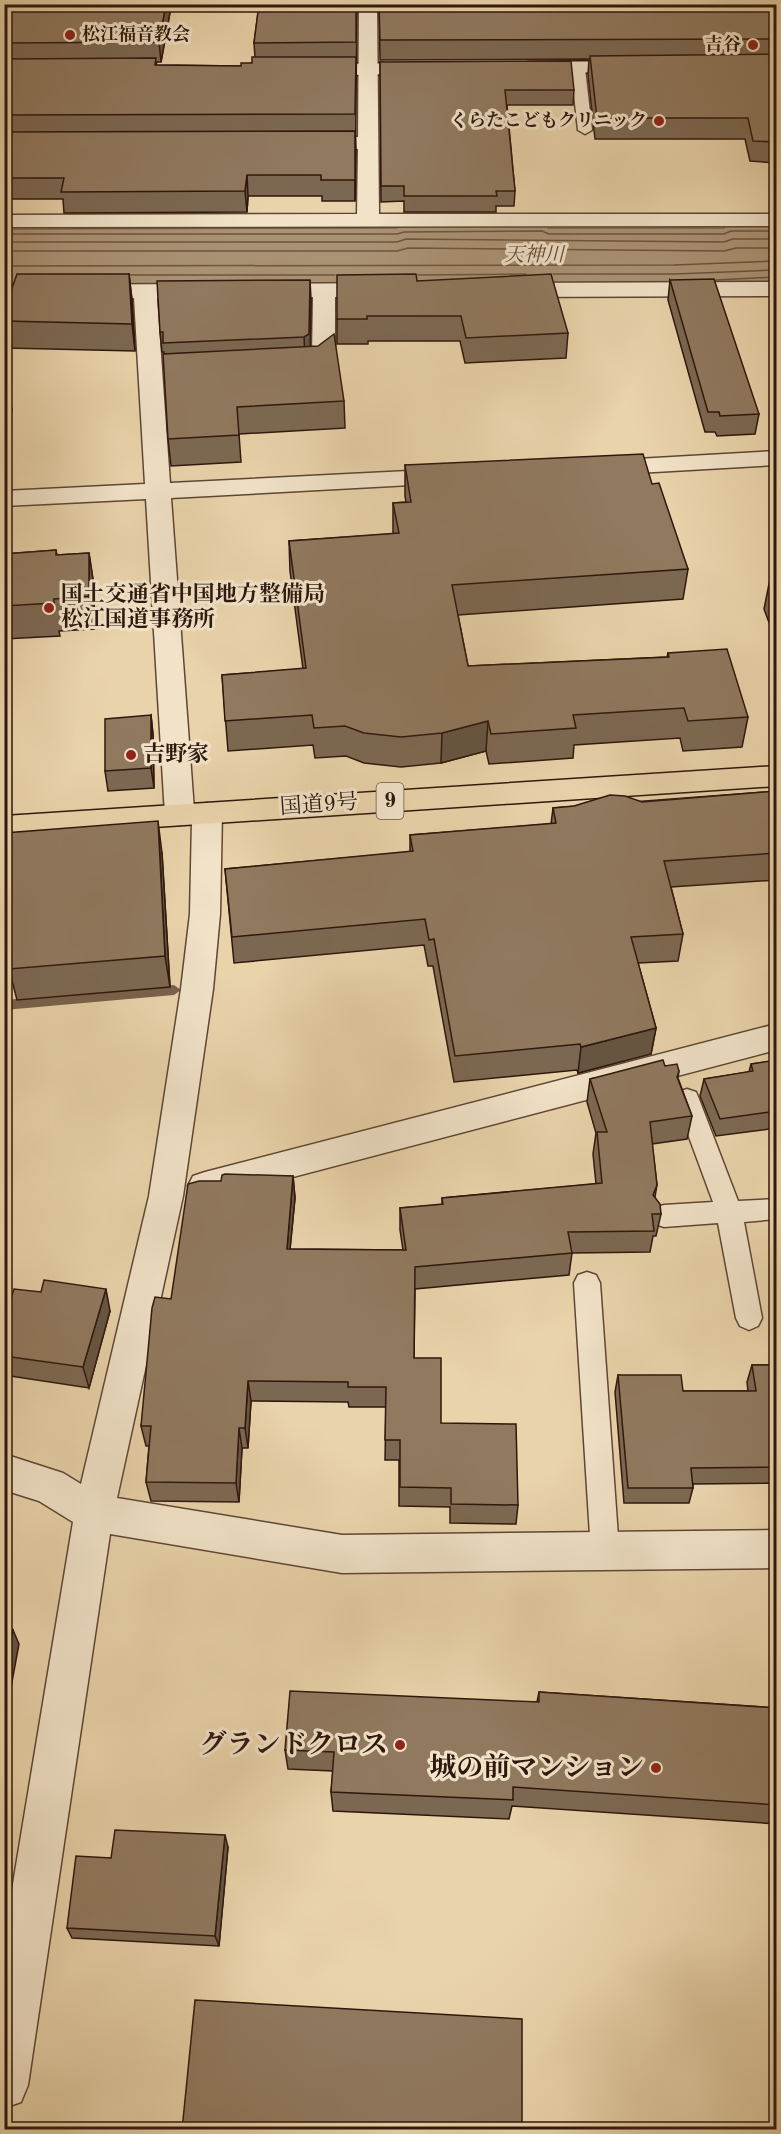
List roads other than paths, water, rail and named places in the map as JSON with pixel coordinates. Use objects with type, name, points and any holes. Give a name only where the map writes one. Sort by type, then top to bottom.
[{"type":"highway","name":"国道9号","points":[[4,827],[777,776]]},
{"type":"street","points":[[368,4],[368,221]]},
{"type":"street","points":[[508,69],[648,67]]},
{"type":"street","points":[[298,70],[450,69]]},
{"type":"street","points":[[297,143],[368,143]]},
{"type":"street","points":[[4,221],[777,220]]},
{"type":"street","points":[[491,290],[777,289]]},
{"type":"street","points":[[277,367],[311,366],[323,358],[324,290]]},
{"type":"street","points":[[4,292],[407,290]]},
{"type":"street","points":[[4,2085],[94,1513],[166,1196],[205,914],[208,849],[194,814],[158,492],[163,372],[145,292]]},
{"type":"street","points":[[585,468],[777,458]]},
{"type":"street","points":[[4,499],[466,475]]},
{"type":"street","points":[[166,1196],[777,1037]]},
{"type":"street","points":[[4,1472],[49,1486],[94,1513],[342,1554],[777,1550]]},
{"type":"lane","points":[[578,68],[585,130]]},
{"type":"lane","points":[[687,1099],[729,1212],[749,1318]]},
{"type":"lane","points":[[664,1216],[777,1209]]},
{"type":"lane","points":[[587,1283],[605,1551]]},
{"type":"water","name":"天神川","points":[[547,225],[548,228],[776,226],[776,283],[675,287],[5,288],[4,229],[397,228],[402,226]]},
{"type":"waterway","points":[[4,1005],[174,990]]},
{"type":"place","name":"松江福音教会","points":[[70,35]]},
{"type":"place","name":"吉谷","points":[[753,45]]},
{"type":"place","name":"くらたこどもクリニック","points":[[659,121]]},
{"type":"place","name":"国土交通省中国地方整備局 松江国道事務所","points":[[49,608]]},
{"type":"place","name":"吉野家","points":[[131,755]]},
{"type":"place","name":"グランドクロス","points":[[400,1745]]},
{"type":"place","name":"城の前マンション","points":[[656,1768]]}]
